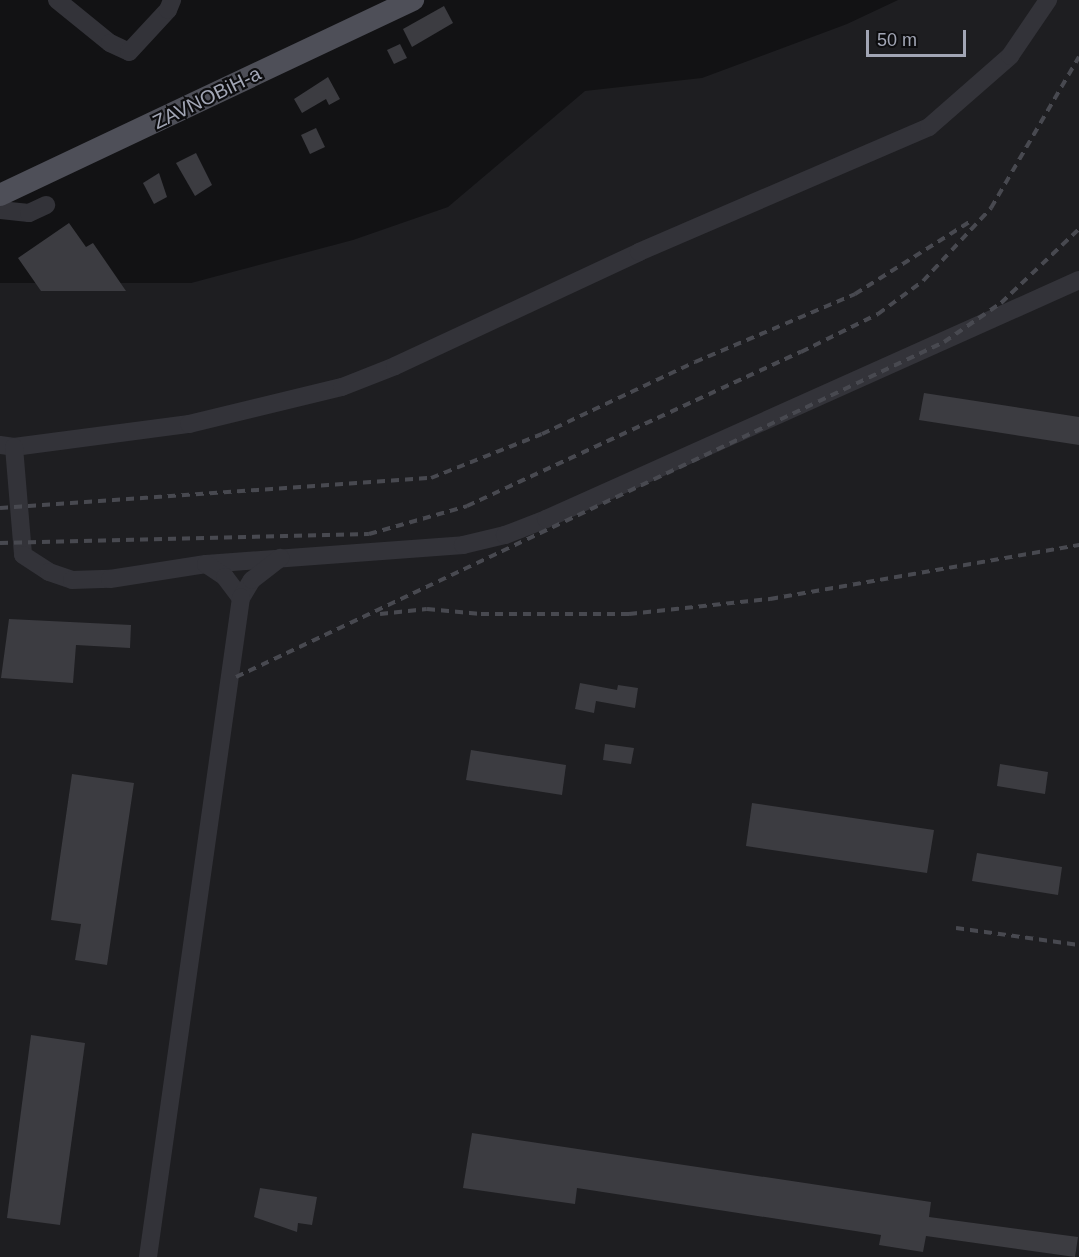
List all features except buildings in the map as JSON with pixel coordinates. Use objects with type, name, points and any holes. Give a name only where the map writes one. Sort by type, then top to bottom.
[{"type":"main road","name":"ZAVNOBiH-a","points":[[0,195],[413,0]]},
{"type":"street","points":[[57,0],[110,44],[129,52],[168,10],[172,0]]},
{"type":"street","points":[[1048,0],[1010,56],[929,127],[639,252],[395,366],[342,387],[260,410],[189,424],[7,446],[23,555],[35,564],[72,580],[110,579],[206,564],[463,545],[506,535],[1079,280]]},
{"type":"street","points":[[0,210],[29,213],[46,205]]},
{"type":"street","points":[[148,1257],[240,598],[252,580],[280,558]]},
{"type":"street","points":[[206,564],[225,577],[240,598]]},
{"type":"shaded area","points":[[898,0],[1079,0],[1079,1257],[0,1257],[0,283],[191,283],[353,240],[448,207],[585,91],[702,78],[847,24]]},
{"type":"railway","points":[[0,543],[369,534],[467,506],[801,352],[878,314],[923,281],[991,208],[1079,57]]},
{"type":"railway","points":[[0,508],[431,478],[542,434],[695,362],[855,294],[971,221]]},
{"type":"railway","points":[[236,677],[944,342],[1001,303],[1079,229]]},
{"type":"railway","points":[[380,614],[427,609],[481,614],[629,614],[770,599],[1079,545]]},
{"type":"railway","points":[[956,928],[1079,945]]}]
